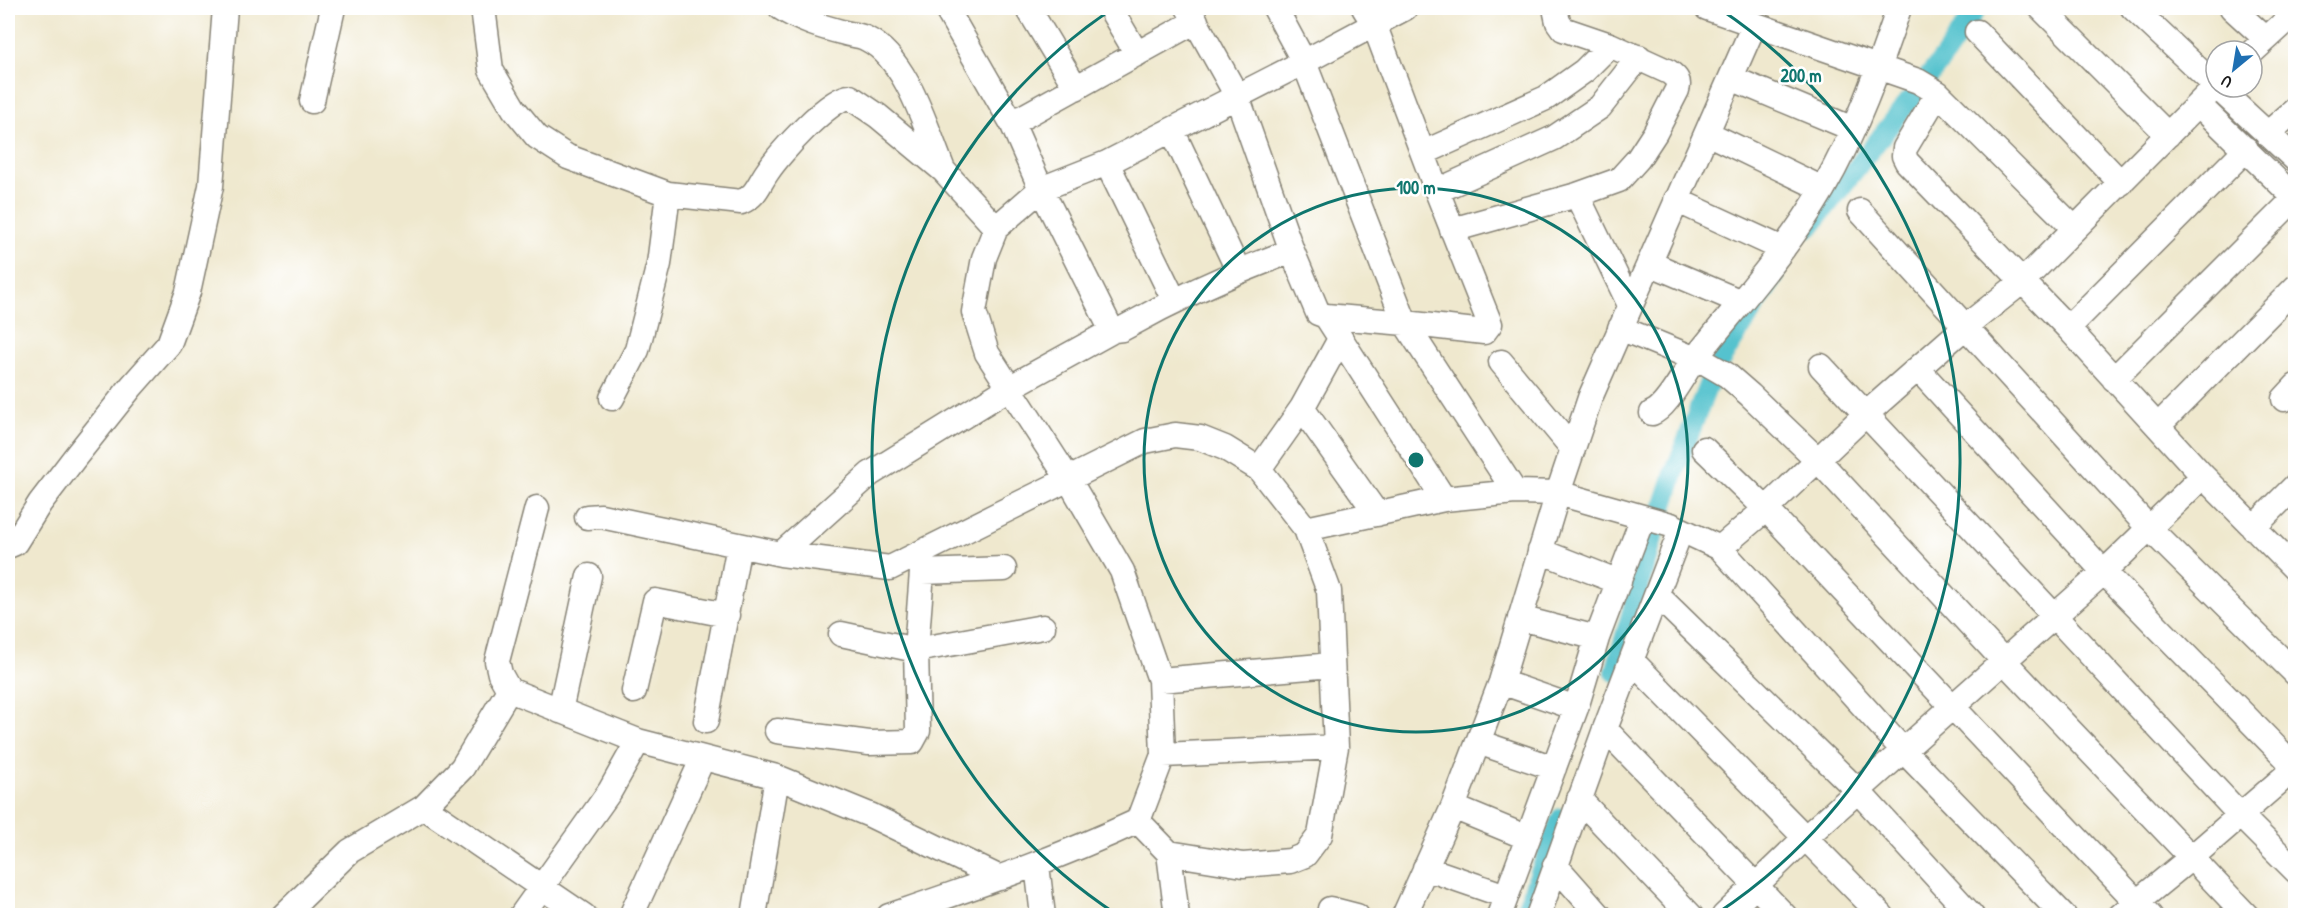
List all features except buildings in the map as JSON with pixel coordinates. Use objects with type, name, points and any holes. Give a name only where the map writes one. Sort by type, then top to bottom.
[{"type":"street","points":[[8,546],[15,543],[40,503],[83,447],[169,344],[188,292],[211,186],[225,8]]},
{"type":"street","points":[[312,101],[333,8]]},
{"type":"street","points":[[483,8],[491,70],[514,109],[537,137],[568,157],[668,194],[741,202],[749,199],[756,192],[768,170],[802,129],[846,96],[854,98],[878,116],[943,170],[996,228]]},
{"type":"street","points":[[781,8],[798,19],[866,38],[885,52],[897,65],[919,109],[943,170]]},
{"type":"street","points":[[946,8],[1012,123],[1041,189],[1110,327],[1114,330]]},
{"type":"street","points":[[1028,8],[1076,88]]},
{"type":"street","points":[[1110,8],[1137,54]]},
{"type":"street","points":[[1275,8],[1304,62],[1405,322],[1515,492]]},
{"type":"street","points":[[890,915],[943,906],[1000,878],[1092,843],[1138,821],[1162,755],[1160,680],[1122,571],[1069,480],[987,353],[974,312],[984,258],[996,228],[1041,189],[1107,163],[1304,62],[1369,16],[1405,8]]},
{"type":"street","points":[[1452,230],[1577,195],[1619,180],[1638,159],[1656,133],[1677,90],[1679,84],[1676,77],[1639,57],[1563,29],[1558,22],[1556,13],[1558,8]]},
{"type":"street","points":[[1707,8],[1748,18],[1929,87],[2074,228]]},
{"type":"street","points":[[1652,413],[1662,406],[1694,359],[1783,249],[1823,189],[1853,129],[1899,8]]},
{"type":"street","points":[[2041,8],[2168,135]]},
{"type":"street","points":[[2133,8],[2204,75]]},
{"type":"street","points":[[2232,8],[2254,39]]},
{"type":"street","points":[[2264,41],[2295,12]]},
{"type":"street","points":[[1012,123],[1137,54],[1192,14],[1237,96],[1292,251],[1316,310],[1326,316],[1405,322],[1484,332],[1490,324],[1369,16]]},
{"type":"street","points":[[1404,915],[1453,807],[1501,682],[1558,493],[1590,398],[1731,78],[1748,18]]},
{"type":"street","points":[[1977,32],[2121,183]]},
{"type":"street","points":[[1423,153],[1546,98],[1584,71],[1610,45]]},
{"type":"street","points":[[1437,191],[1554,138],[1599,107],[1639,57]]},
{"type":"street","points":[[1731,78],[1853,129]]},
{"type":"street","points":[[1929,87],[1905,148],[1905,159],[2067,328],[2203,476],[2295,570]]},
{"type":"street","points":[[1720,548],[1766,509],[1867,413],[1965,327],[2022,281],[2204,98]]},
{"type":"street","points":[[2230,99],[2295,160]]},
{"type":"street","points":[[2114,379],[2295,199],[2198,104]]},
{"type":"street","points":[[2267,134],[2295,109]]},
{"type":"street","points":[[1172,130],[1238,270]]},
{"type":"street","points":[[1707,134],[1823,189]]},
{"type":"street","points":[[2067,328],[2246,149]]},
{"type":"street","points":[[1107,163],[1174,300]]},
{"type":"street","points":[[612,398],[637,350],[659,264],[668,194]]},
{"type":"street","points":[[1577,195],[1630,305]]},
{"type":"street","points":[[1676,200],[1783,249]]},
{"type":"street","points":[[1860,211],[2148,527],[2295,674]]},
{"type":"street","points":[[781,554],[870,474],[1010,388],[1114,330],[1122,329],[1174,300],[1238,270],[1292,251]]},
{"type":"street","points":[[1648,263],[1741,302]]},
{"type":"street","points":[[2158,426],[2295,287]]},
{"type":"street","points":[[1326,316],[1444,499]]},
{"type":"street","points":[[1620,328],[1727,375],[1818,460],[2004,661],[2247,915]]},
{"type":"street","points":[[1259,470],[1302,408],[1340,339]]},
{"type":"street","points":[[1501,362],[1573,449]]},
{"type":"street","points":[[1821,366],[2295,871]]},
{"type":"street","points":[[1704,449],[1766,509],[1953,706],[2136,911],[2193,857],[2295,768],[2104,572],[1918,369]]},
{"type":"street","points":[[1302,408],[1377,514]]},
{"type":"street","points":[[920,563],[1069,480],[1145,441],[1175,435],[1200,438],[1225,448],[1259,470],[1306,528],[1329,591],[1335,747],[1320,835],[1305,855],[1290,861],[1243,865],[1169,853],[1138,821]]},
{"type":"street","points":[[1724,915],[1857,790],[2104,572],[2203,476]]},
{"type":"street","points":[[2253,528],[2295,485]]},
{"type":"street","points":[[1306,528],[1444,499],[1515,492],[1558,493],[1661,522],[1720,548],[1903,750],[2064,915]]},
{"type":"street","points":[[537,508],[497,661],[500,674],[509,690],[638,741],[777,777],[870,815],[1000,878]]},
{"type":"street","points":[[587,517],[601,516],[781,554],[890,568],[920,563],[1004,569]]},
{"type":"street","points":[[1425,868],[1503,906],[1576,708],[1597,638],[1619,582],[1661,522]]},
{"type":"street","points":[[1538,915],[1605,729],[1657,595],[1661,522]]},
{"type":"street","points":[[706,721],[739,545]]},
{"type":"street","points":[[1540,551],[1619,582]]},
{"type":"street","points":[[777,730],[868,743],[912,742],[918,730],[916,650],[920,563]]},
{"type":"street","points":[[561,711],[589,576]]},
{"type":"street","points":[[1657,595],[1857,790],[1972,915]]},
{"type":"street","points":[[634,691],[655,601],[727,615]]},
{"type":"street","points":[[1520,618],[1597,638]]},
{"type":"street","points":[[841,634],[916,650],[1042,627]]},
{"type":"street","points":[[1632,661],[1882,915]]},
{"type":"street","points":[[1160,680],[1332,665]]},
{"type":"street","points":[[1501,682],[1576,708]]},
{"type":"street","points":[[292,913],[350,851],[424,807],[462,768],[509,690]]},
{"type":"street","points":[[1605,729],[1785,915]]},
{"type":"street","points":[[521,915],[610,791],[638,741]]},
{"type":"street","points":[[1478,742],[1554,768]]},
{"type":"street","points":[[1162,755],[1335,747]]},
{"type":"street","points":[[631,915],[703,758]]},
{"type":"street","points":[[754,915],[777,777]]},
{"type":"street","points":[[1579,799],[1691,915]]},
{"type":"street","points":[[424,807],[584,915]]},
{"type":"street","points":[[1453,807],[1528,838]]},
{"type":"street","points":[[1169,853],[1177,915]]},
{"type":"street","points":[[1037,865],[1043,915]]},
{"type":"street","points":[[1555,866],[1600,915]]},
{"type":"street","points":[[1330,909],[1357,915]]},
{"type":"waterway","points":[[1810,227],[1943,58],[1977,8]]},
{"type":"waterway","points":[[1720,361],[1774,277]]},
{"type":"waterway","points":[[1615,672],[1649,550],[1675,471],[1713,372]]},
{"type":"waterway","points":[[1523,916],[1561,818]]}]
